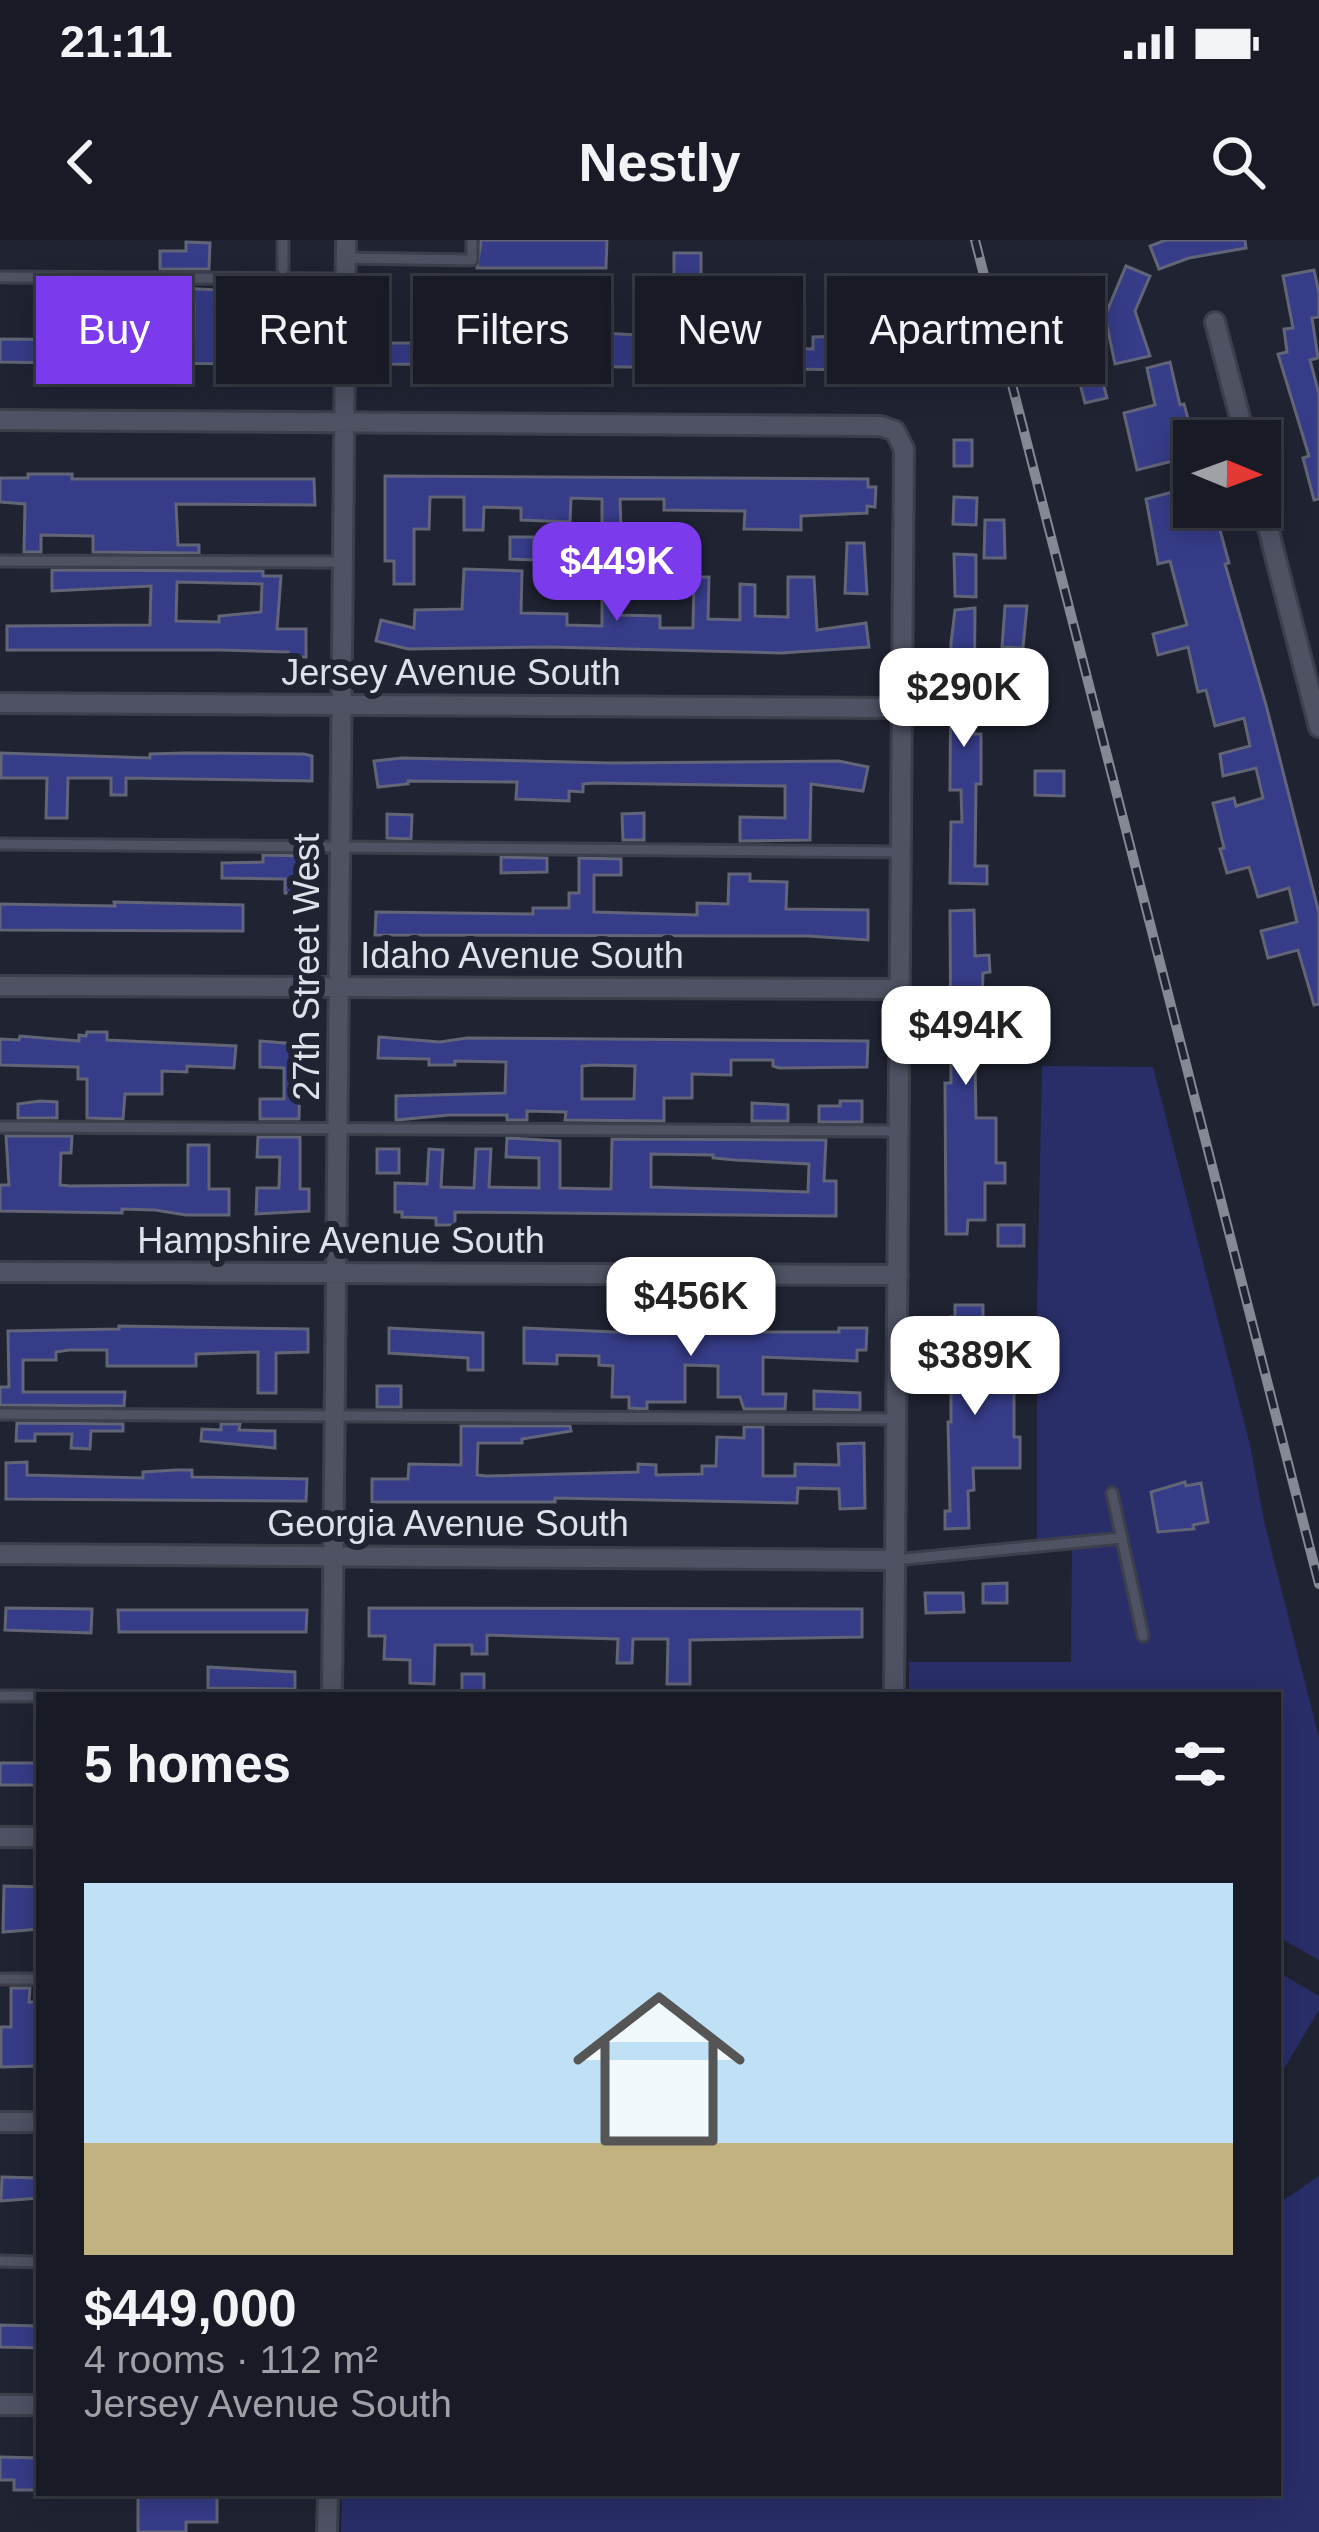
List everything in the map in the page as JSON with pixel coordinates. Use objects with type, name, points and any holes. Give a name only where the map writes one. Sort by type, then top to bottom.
[{"type":"street","points":[[1215,322],[1241,420]]},
{"type":"street","name":"27th Street West","points":[[332,1692],[344,384]]},
{"type":"street","points":[[0,420],[881,425],[895,431],[904,448],[894,1692]]},
{"type":"street","points":[[1268,528],[1319,728]]},
{"type":"street","name":"Jersey Avenue South","points":[[0,703],[902,708]]},
{"type":"street","name":"Idaho Avenue South","points":[[0,986],[900,989]]},
{"type":"street","name":"Hampshire Avenue South","points":[[0,1272],[898,1275]]},
{"type":"street","name":"Georgia Avenue South","points":[[0,1554],[895,1561]]},
{"type":"street","points":[[0,1837],[36,1837]]},
{"type":"street","points":[[0,2122],[36,2122]]},
{"type":"street","points":[[0,2405],[36,2405]]},
{"type":"street","points":[[327,2532],[328,2496]]},
{"type":"lane","points":[[283,240],[283,268]]},
{"type":"lane","points":[[346,249],[472,260],[472,240]]},
{"type":"lane","points":[[0,277],[216,278]]},
{"type":"lane","points":[[0,561],[343,562]]},
{"type":"lane","points":[[0,844],[902,852]]},
{"type":"lane","points":[[0,1127],[900,1131]]},
{"type":"lane","points":[[0,1414],[897,1419]]},
{"type":"lane","points":[[1112,1493],[1142,1636]]},
{"type":"lane","points":[[895,1561],[1122,1538]]},
{"type":"lane","points":[[0,1696],[36,1696]]},
{"type":"lane","points":[[0,1979],[36,1979]]},
{"type":"lane","points":[[0,2261],[36,2262]]},
{"type":"shaded area","points":[[1042,1066],[1153,1067],[1319,1738],[1319,1960],[1281,1939],[1281,1692],[909,1692],[909,1662],[1071,1662],[1072,1539],[1037,1542]]},
{"type":"shaded area","points":[[1281,1974],[1319,1996],[1319,2010],[1281,2074]]},
{"type":"shaded area","points":[[1319,2176],[1319,2532],[341,2532],[342,2496],[1281,2496],[1281,2202]]},
{"type":"building","points":[[481,240],[607,240],[606,268],[477,268]]},
{"type":"building","points":[[1166,240],[1245,240],[1246,248],[1189,258],[1159,269],[1150,246]]},
{"type":"building","points":[[186,242],[210,243],[209,269],[160,269],[160,251],[186,251]]},
{"type":"building","points":[[674,253],[701,253],[701,276],[674,276]]},
{"type":"building","points":[[1126,266],[1150,276],[1135,311],[1150,356],[1115,364],[1105,316]]},
{"type":"building","points":[[1314,270],[1319,317],[1312,318],[1318,358],[1310,360],[1319,394],[1319,499],[1314,500],[1303,458],[1309,456],[1278,354],[1287,352],[1284,329],[1293,328],[1283,276]]},
{"type":"building","points":[[192,289],[216,290],[216,364],[192,363]]},
{"type":"building","points":[[611,333],[635,335],[635,367],[611,367]]},
{"type":"building","points":[[813,337],[827,337],[827,370],[803,369],[803,349],[813,349]]},
{"type":"building","points":[[0,339],[36,339],[36,363],[0,362]]},
{"type":"building","points":[[389,343],[413,343],[413,364],[389,364]]},
{"type":"building","points":[[1170,362],[1188,420],[1173,420],[1173,461],[1137,470],[1124,413],[1155,405],[1147,368]]},
{"type":"building","points":[[1080,384],[1103,384],[1107,398],[1085,403]]},
{"type":"building","points":[[954,440],[972,440],[972,466],[954,466]]},
{"type":"building","points":[[28,474],[72,474],[72,479],[314,479],[315,505],[176,504],[178,545],[199,545],[199,553],[93,552],[93,536],[41,535],[41,552],[24,552],[25,504],[0,502],[0,478],[28,478]]},
{"type":"building","points":[[385,476],[868,479],[868,487],[876,487],[875,507],[867,506],[867,513],[801,516],[801,530],[744,529],[745,511],[664,510],[664,499],[620,499],[621,529],[602,529],[602,499],[571,498],[570,522],[521,520],[521,508],[484,507],[483,530],[464,530],[464,497],[430,497],[429,529],[414,529],[414,584],[394,584],[394,561],[385,561]]},
{"type":"building","points":[[1173,492],[1173,528],[1219,528],[1319,913],[1319,1004],[1314,1005],[1298,950],[1268,958],[1261,931],[1297,922],[1289,888],[1258,897],[1249,867],[1227,873],[1213,803],[1234,798],[1236,806],[1263,798],[1256,768],[1223,776],[1220,754],[1250,746],[1244,718],[1215,726],[1206,690],[1198,692],[1188,647],[1158,655],[1153,634],[1187,625],[1170,561],[1158,564],[1146,499]]},
{"type":"building","points":[[954,497],[977,498],[976,525],[953,524]]},
{"type":"building","points":[[985,520],[1004,520],[1005,558],[984,558]]},
{"type":"building","points":[[510,537],[534,537],[534,560],[510,559]]},
{"type":"building","points":[[653,538],[677,539],[676,562],[653,561]]},
{"type":"building","points":[[847,543],[864,543],[867,594],[845,593]]},
{"type":"building","points":[[954,554],[976,555],[976,597],[955,596]]},
{"type":"building","points":[[464,569],[522,571],[521,613],[567,614],[567,625],[602,626],[602,589],[618,589],[618,615],[660,616],[660,628],[693,628],[694,577],[709,577],[708,619],[740,620],[740,584],[755,585],[755,616],[788,617],[788,577],[814,577],[817,630],[866,623],[869,647],[781,653],[408,649],[376,641],[381,620],[414,628],[415,610],[462,609]]},
{"type":"building","points":[[52,570],[263,571],[263,576],[281,576],[277,629],[306,629],[306,657],[219,650],[7,650],[7,626],[150,625],[151,586],[52,591]],"holes":[[[177,582],[262,584],[261,612],[219,616],[219,622],[176,621]]]},
{"type":"building","points":[[1005,606],[1027,606],[1023,648],[1002,647]]},
{"type":"building","points":[[975,608],[974,734],[981,734],[981,784],[976,784],[975,866],[987,866],[987,884],[950,883],[951,822],[962,822],[961,790],[950,790],[951,643],[955,610]]},
{"type":"building","points":[[1,753],[150,758],[150,754],[185,753],[304,754],[312,756],[312,781],[126,778],[126,795],[111,795],[111,778],[68,778],[67,818],[46,818],[47,778],[1,778]]},
{"type":"building","points":[[374,761],[839,761],[868,767],[863,791],[811,784],[810,840],[740,841],[740,817],[785,818],[785,786],[594,783],[583,784],[583,792],[569,791],[569,801],[516,799],[517,782],[408,781],[378,787]]},
{"type":"building","points":[[1035,771],[1064,771],[1064,796],[1035,795]]},
{"type":"building","points":[[644,813],[644,840],[623,840],[622,814]]},
{"type":"building","points":[[387,814],[412,815],[411,839],[387,838]]},
{"type":"building","points":[[263,855],[305,856],[305,864],[310,864],[305,894],[285,893],[285,879],[222,878],[222,863],[263,862]]},
{"type":"building","points":[[501,857],[547,858],[547,872],[501,873]]},
{"type":"building","points":[[579,858],[621,859],[621,875],[594,875],[594,912],[697,915],[697,903],[728,904],[729,874],[750,874],[750,881],[787,882],[786,909],[868,910],[868,940],[375,935],[376,912],[533,914],[533,908],[569,908],[569,893],[579,893]]},
{"type":"building","points":[[114,902],[243,905],[243,931],[0,930],[0,904],[115,906]]},
{"type":"building","points":[[974,910],[975,956],[989,955],[990,972],[983,973],[982,1002],[974,1002],[976,1118],[996,1118],[996,1163],[1005,1163],[1005,1183],[985,1183],[985,1220],[968,1220],[967,1234],[946,1234],[950,911]]},
{"type":"building","points":[[107,1032],[107,1040],[236,1046],[234,1068],[187,1066],[187,1072],[162,1071],[162,1094],[125,1094],[123,1119],[87,1118],[87,1079],[78,1079],[78,1067],[0,1065],[0,1039],[79,1041],[79,1035]]},
{"type":"building","points":[[379,1037],[440,1042],[467,1038],[868,1041],[867,1067],[779,1068],[773,1060],[731,1060],[731,1075],[692,1074],[692,1098],[664,1098],[664,1121],[565,1120],[566,1112],[527,1111],[527,1120],[507,1120],[507,1115],[449,1115],[396,1120],[396,1096],[505,1093],[506,1062],[429,1065],[429,1059],[378,1058]],"holes":[[[582,1066],[635,1066],[634,1099],[582,1099]]]},
{"type":"building","points":[[260,1041],[310,1045],[310,1068],[300,1068],[299,1119],[260,1119],[260,1099],[284,1099],[284,1068],[260,1067]]},
{"type":"building","points":[[840,1101],[862,1101],[862,1122],[819,1122],[819,1106],[840,1106]]},
{"type":"building","points":[[57,1102],[57,1118],[18,1118],[18,1104]]},
{"type":"building","points":[[752,1103],[788,1105],[788,1121],[752,1121]]},
{"type":"building","points":[[6,1136],[72,1136],[71,1153],[61,1153],[60,1185],[70,1186],[188,1185],[188,1145],[209,1145],[209,1189],[229,1189],[229,1215],[122,1209],[122,1213],[0,1211],[0,1185],[9,1185]]},
{"type":"building","points":[[258,1137],[300,1137],[300,1189],[309,1189],[309,1211],[256,1214],[257,1188],[279,1188],[280,1157],[257,1157]]},
{"type":"building","points":[[507,1138],[560,1141],[560,1188],[611,1189],[612,1139],[826,1140],[824,1181],[836,1181],[836,1216],[455,1212],[455,1225],[436,1225],[436,1218],[402,1217],[402,1212],[395,1212],[395,1183],[427,1184],[429,1149],[443,1150],[441,1187],[474,1188],[476,1149],[491,1149],[489,1187],[539,1188],[539,1158],[506,1157]],"holes":[[[651,1154],[809,1164],[808,1192],[651,1187]]]},
{"type":"building","points":[[377,1149],[399,1149],[399,1173],[377,1173]]},
{"type":"building","points":[[998,1225],[1024,1225],[1024,1246],[998,1246]]},
{"type":"building","points":[[955,1305],[983,1305],[983,1321],[978,1321],[980,1392],[1014,1393],[1020,1468],[973,1468],[969,1528],[945,1529],[945,1511],[950,1511],[948,1422]]},
{"type":"building","points":[[119,1326],[308,1329],[308,1352],[276,1353],[276,1393],[258,1393],[258,1352],[196,1354],[196,1366],[107,1366],[107,1350],[56,1352],[56,1360],[23,1360],[23,1392],[125,1392],[124,1406],[0,1405],[0,1387],[9,1387],[8,1331]]},
{"type":"building","points":[[389,1328],[483,1333],[483,1370],[468,1370],[468,1358],[389,1353]]},
{"type":"building","points":[[524,1328],[839,1332],[839,1328],[867,1328],[866,1350],[857,1350],[857,1361],[763,1357],[763,1394],[786,1394],[785,1409],[744,1409],[740,1397],[718,1397],[718,1366],[685,1365],[685,1402],[647,1402],[647,1409],[629,1408],[629,1397],[612,1397],[613,1366],[599,1365],[599,1356],[557,1355],[557,1364],[524,1363]]},
{"type":"building","points":[[377,1386],[401,1386],[401,1407],[377,1407]]},
{"type":"building","points":[[814,1391],[860,1393],[860,1410],[814,1409]]},
{"type":"building","points":[[17,1423],[123,1424],[123,1431],[91,1431],[90,1449],[71,1448],[72,1434],[35,1434],[35,1441],[16,1441]]},
{"type":"building","points":[[221,1424],[240,1424],[239,1430],[275,1431],[275,1448],[201,1441],[202,1429],[221,1430]]},
{"type":"building","points":[[461,1426],[570,1426],[571,1431],[522,1439],[522,1443],[478,1443],[477,1475],[487,1476],[638,1472],[638,1464],[656,1465],[656,1475],[702,1474],[702,1466],[716,1466],[717,1437],[744,1438],[744,1427],[763,1427],[763,1476],[795,1476],[795,1464],[839,1465],[838,1444],[864,1443],[865,1508],[840,1509],[839,1489],[798,1488],[797,1503],[555,1498],[555,1502],[372,1502],[372,1479],[408,1479],[409,1464],[461,1465]]},
{"type":"building","points":[[27,1462],[27,1475],[143,1478],[143,1472],[192,1470],[192,1477],[307,1479],[306,1501],[6,1499],[6,1463]]},
{"type":"building","points":[[1185,1482],[1186,1486],[1201,1483],[1208,1522],[1193,1525],[1194,1529],[1158,1532],[1151,1492]]},
{"type":"building","points":[[1007,1583],[1007,1603],[983,1603],[983,1584]]},
{"type":"building","points":[[925,1593],[963,1593],[964,1612],[926,1613]]},
{"type":"building","points":[[6,1608],[92,1609],[91,1633],[5,1630]]},
{"type":"building","points":[[369,1608],[862,1609],[862,1637],[690,1640],[690,1684],[667,1684],[668,1639],[633,1639],[632,1663],[617,1663],[618,1639],[487,1635],[487,1654],[472,1654],[472,1645],[435,1645],[434,1684],[410,1683],[410,1660],[384,1659],[385,1636],[369,1636]]},
{"type":"building","points":[[118,1610],[307,1610],[306,1632],[119,1632]]},
{"type":"building","points":[[208,1667],[295,1672],[295,1689],[208,1688]]},
{"type":"building","points":[[462,1674],[484,1674],[484,1692],[462,1692]]},
{"type":"building","points":[[0,1763],[36,1763],[36,1785],[0,1785]]},
{"type":"building","points":[[4,1886],[36,1887],[36,1929],[3,1932]]},
{"type":"building","points":[[11,1988],[30,1988],[29,2002],[36,2002],[36,2066],[1,2067],[1,2027],[11,2027]]},
{"type":"building","points":[[2,2177],[36,2178],[36,2198],[1,2201]]},
{"type":"building","points":[[0,2325],[36,2326],[36,2348],[0,2347]]},
{"type":"building","points":[[0,2457],[36,2458],[36,2490],[14,2490],[14,2480],[0,2480]]},
{"type":"building","points":[[138,2496],[217,2496],[217,2522],[186,2522],[186,2532],[138,2532]]},
{"type":"railway","points":[[975,240],[1319,1584]]}]
